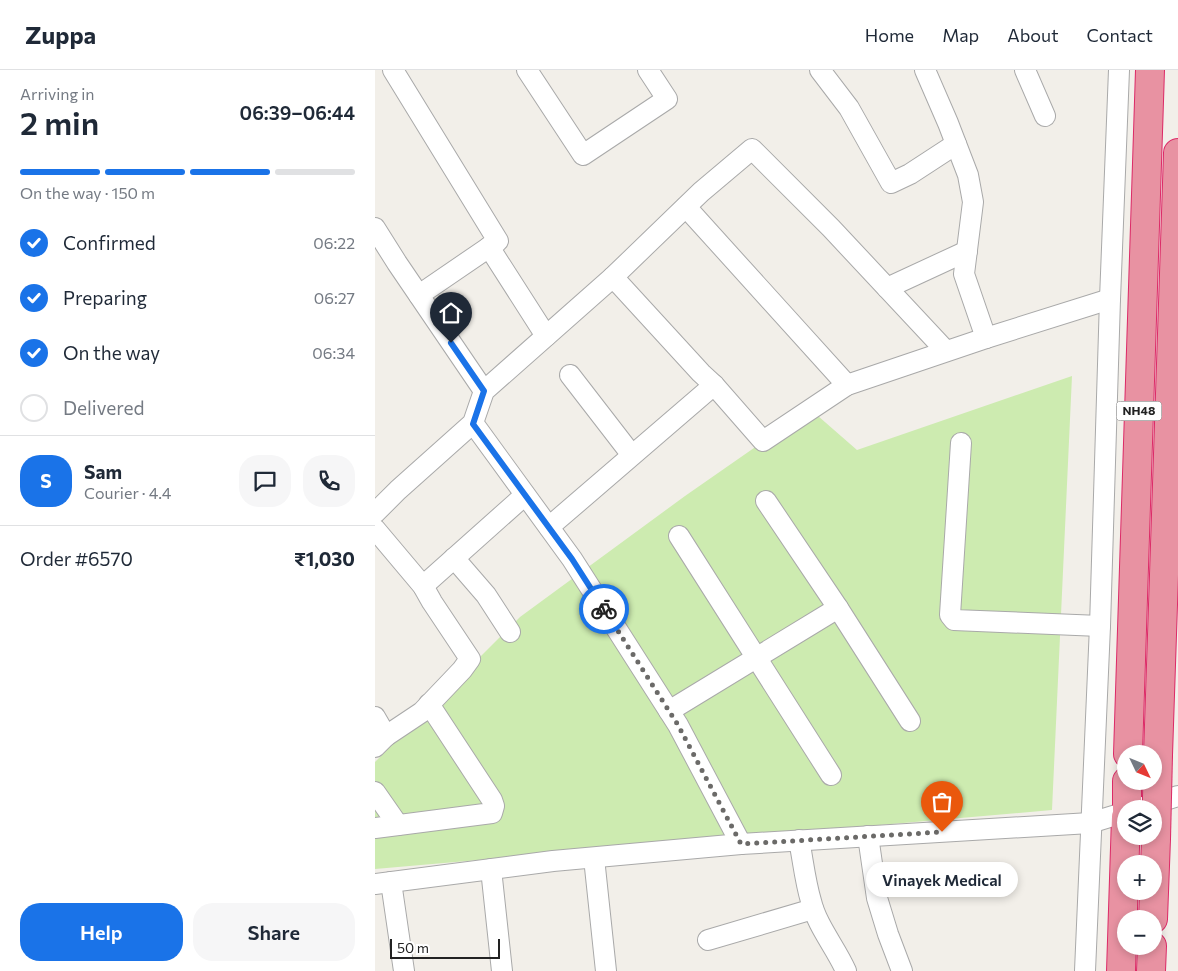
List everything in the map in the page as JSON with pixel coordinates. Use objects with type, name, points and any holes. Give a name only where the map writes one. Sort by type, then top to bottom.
[{"type":"highway","name":"NH48","points":[[1128,745],[1150,70]]},
{"type":"highway","name":"NH48","points":[[1153,910],[1178,154]]},
{"type":"highway","points":[[1121,971],[1125,845]]},
{"type":"highway","points":[[1151,971],[1152,955]]},
{"type":"street","points":[[393,70],[498,241],[419,295]]},
{"type":"street","points":[[527,70],[583,155],[667,100],[648,70]]},
{"type":"street","points":[[820,70],[849,108],[891,183],[910,174],[956,144]]},
{"type":"street","points":[[925,70],[968,175],[973,202],[964,274],[985,338]]},
{"type":"street","points":[[1025,70],[1045,116]]},
{"type":"street","points":[[1085,971],[1100,626],[1109,299],[1119,70]]},
{"type":"street","points":[[375,513],[398,490],[473,424],[484,391],[613,277],[686,207],[752,149],[831,228],[946,351]]},
{"type":"street","points":[[686,207],[847,385]]},
{"type":"street","points":[[375,228],[484,391]]},
{"type":"street","points":[[489,247],[546,336]]},
{"type":"street","points":[[887,288],[967,251]]},
{"type":"street","points":[[613,277],[714,385],[763,441],[847,385],[985,338],[1109,299]]},
{"type":"street","points":[[570,375],[631,454]]},
{"type":"street","points":[[549,527],[631,454],[714,385]]},
{"type":"street","points":[[473,424],[572,559],[678,725],[741,844]]},
{"type":"street","points":[[961,443],[950,615],[954,620],[1100,626]]},
{"type":"street","points":[[423,586],[525,495]]},
{"type":"street","points":[[766,501],[838,608],[910,721]]},
{"type":"street","points":[[375,529],[423,586],[431,602],[470,659],[422,712],[380,742],[375,717]]},
{"type":"street","points":[[679,536],[831,776]]},
{"type":"street","points":[[454,558],[485,596],[510,632]]},
{"type":"street","points":[[669,711],[838,608]]},
{"type":"street","points":[[375,828],[492,813],[494,806],[429,704]]},
{"type":"street","points":[[375,792],[398,825]]},
{"type":"street","points":[[1162,801],[1178,796]]},
{"type":"street","points":[[404,971],[383,883],[491,869],[741,844],[1090,823],[1117,813]]},
{"type":"street","points":[[867,836],[877,898],[902,971]]},
{"type":"street","points":[[799,840],[813,909],[838,952],[846,971]]},
{"type":"street","points":[[595,858],[606,971]]},
{"type":"street","points":[[491,869],[502,971]]},
{"type":"street","points":[[707,940],[813,909]]},
{"type":"green space","points":[[1072,376],[1052,810],[375,869],[375,762],[520,617],[685,496],[810,409],[857,450]]},
{"type":"way so far","points":[[604,609],[678,725],[741,844],[942,832]]},
{"type":"place","name":"Vinayek Medical","points":[[942,832]]},
{"type":"route","points":[[451,343],[484,391],[473,424],[572,559],[604,609]]}]
